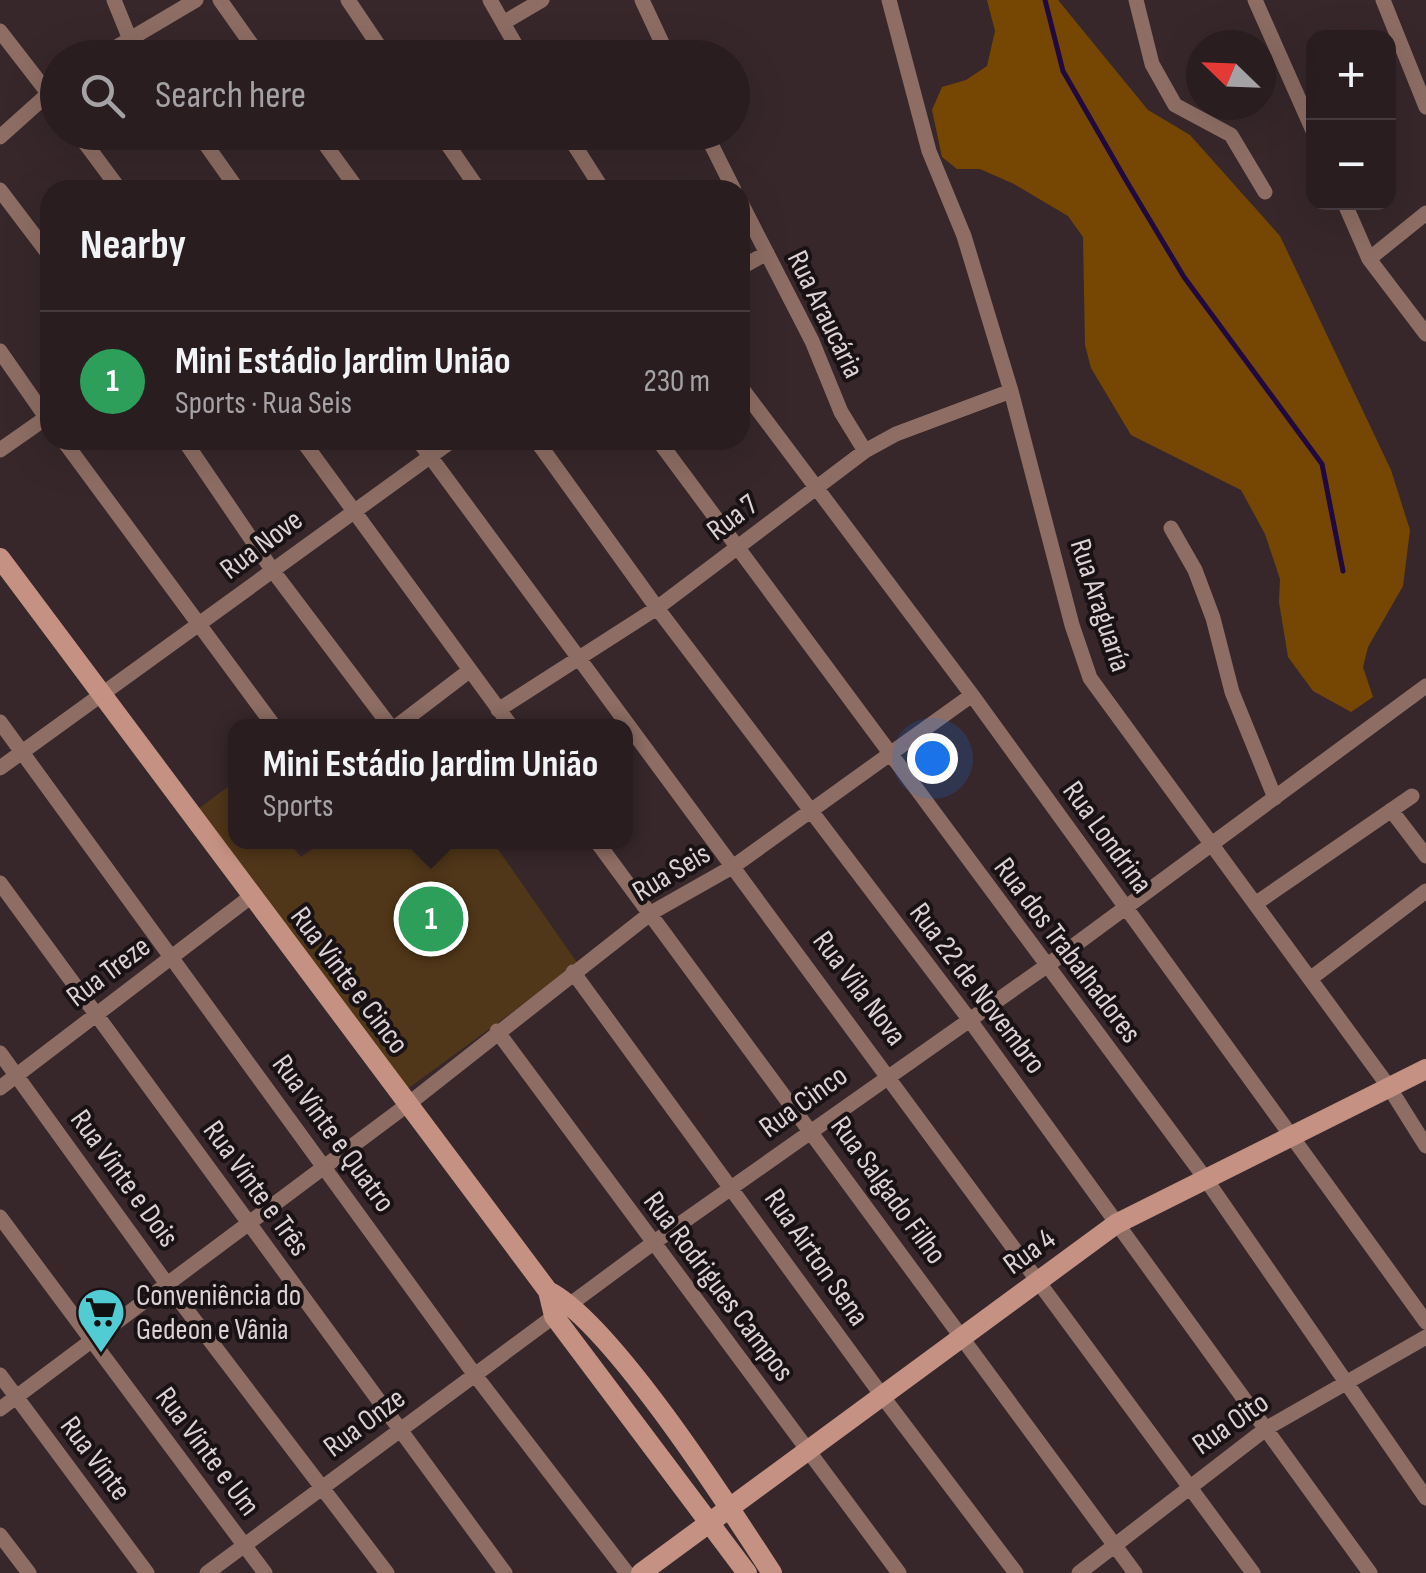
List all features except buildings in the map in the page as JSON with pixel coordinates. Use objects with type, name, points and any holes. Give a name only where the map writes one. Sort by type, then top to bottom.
[{"type":"street","points":[[114,0],[131,40]]},
{"type":"street","points":[[123,40],[196,0]]},
{"type":"street","points":[[220,0],[248,40]]},
{"type":"street","points":[[348,0],[376,40]]},
{"type":"street","points":[[490,0],[513,40]]},
{"type":"street","points":[[503,23],[542,0]]},
{"type":"street","points":[[642,0],[661,40]]},
{"type":"street","name":"Rua Araguaría","points":[[890,0],[929,151],[964,236],[1012,391],[1090,678],[1389,1087],[1426,1146]]},
{"type":"street","points":[[1138,0],[1152,64],[1174,104],[1232,135],[1265,192]]},
{"type":"street","points":[[1255,0],[1308,120]]},
{"type":"street","points":[[1384,0],[1426,107]]},
{"type":"street","points":[[0,31],[40,75]]},
{"type":"street","points":[[0,137],[40,99]]},
{"type":"street","points":[[90,150],[113,180]]},
{"type":"street","points":[[210,150],[231,180]]},
{"type":"street","points":[[329,150],[351,180]]},
{"type":"street","points":[[452,150],[472,180]]},
{"type":"street","points":[[577,150],[597,180]]},
{"type":"street","points":[[714,150],[729,180]]},
{"type":"street","points":[[0,190],[40,243]]},
{"type":"street","points":[[1348,210],[1369,259],[1426,334]]},
{"type":"street","points":[[1369,259],[1426,214]]},
{"type":"street","name":"Rua Araucária","points":[[750,221],[812,341],[841,412],[864,450]]},
{"type":"street","points":[[750,262],[766,253]]},
{"type":"street","points":[[0,351],[40,407]]},
{"type":"street","name":"Rua 7","points":[[498,710],[657,608],[864,450],[896,434],[1012,391]]},
{"type":"street","name":"Rua Londrina","points":[[750,399],[972,695],[1426,1322]]},
{"type":"street","points":[[0,450],[40,425]]},
{"type":"street","points":[[69,450],[269,719]]},
{"type":"street","points":[[191,450],[273,571],[389,719]]},
{"type":"street","points":[[309,450],[505,719]]},
{"type":"street","name":"Rua Vila Nova","points":[[425,450],[620,719]]},
{"type":"street","name":"Rua Nove","points":[[0,768],[438,450]]},
{"type":"street","name":"Rua 22 de Novembro","points":[[543,450],[657,608],[969,1019],[1370,1573]]},
{"type":"street","name":"Rua dos Trabalhadores","points":[[666,450],[740,546],[1045,967],[1206,1178],[1426,1498]]},
{"type":"street","points":[[1171,528],[1195,570],[1214,618],[1232,692],[1276,798]]},
{"type":"street","name":"Rua Vinte e Cinco","points":[[0,558],[250,898],[548,1291],[554,1316],[747,1573]]},
{"type":"street","points":[[404,719],[470,671]]},
{"type":"street","name":"Rua Cinco","points":[[554,1316],[888,1073],[1045,967],[1426,686]]},
{"type":"street","name":"Rua Seis","points":[[0,1409],[406,1105],[651,913],[734,866],[972,695]]},
{"type":"street","name":"Rua Vinte e Quatro","points":[[0,722],[476,1374],[627,1573]]},
{"type":"street","name":"Rua Vila Nova","points":[[633,736],[888,1073],[1253,1573]]},
{"type":"street","points":[[1255,904],[1412,796]]},
{"type":"street","points":[[1392,810],[1426,856]]},
{"type":"street","name":"Rua Salgado Filho","points":[[602,849],[1135,1573]]},
{"type":"street","name":"Rua Vinte e Três","points":[[0,884],[506,1573]]},
{"type":"street","points":[[1310,979],[1426,891]]},
{"type":"street","name":"Rua Treze","points":[[0,1088],[250,898]]},
{"type":"street","name":"Rua Airton Sena","points":[[574,972],[733,1186],[882,1398],[1016,1573]]},
{"type":"street","name":"Rua Rodrigues Campos","points":[[497,1030],[899,1573]]},
{"type":"street","name":"Rua Vinte e Dois","points":[[0,1053],[167,1284],[388,1573]]},
{"type":"street","name":"Rua 4","points":[[641,1573],[712,1525],[807,1450],[1116,1224],[1295,1138],[1426,1069]]},
{"type":"street","name":"Rua Vinte e Um","points":[[0,1217],[265,1573]]},
{"type":"street","name":"Rua Vinte e Cinco","points":[[548,1291],[572,1303],[731,1509],[772,1573]]},
{"type":"street","name":"Rua Onze","points":[[207,1573],[554,1316]]},
{"type":"street","name":"Rua Oito","points":[[1078,1573],[1268,1428],[1426,1337]]},
{"type":"street","name":"Rua Vinte","points":[[0,1375],[147,1573]]},
{"type":"street","points":[[0,1535],[29,1573]]},
{"type":"shaded area","points":[[987,0],[1058,0],[1148,110],[1190,135],[1280,236],[1391,470],[1410,530],[1403,586],[1368,647],[1363,667],[1373,697],[1351,712],[1313,691],[1288,657],[1279,602],[1280,579],[1265,534],[1241,490],[1131,435],[1091,368],[1085,345],[1083,237],[1068,216],[1014,184],[980,169],[957,169],[942,157],[932,110],[942,87],[966,80],[987,66],[995,31]]},
{"type":"shaded area","points":[[228,787],[228,849],[295,849],[301,857],[312,849],[498,849],[578,964],[406,1090],[198,809]]},
{"type":"waterway","points":[[1045,0],[1063,71],[1127,182],[1184,277],[1322,464],[1343,571]]},
{"type":"place","name":"Mini Estádio Jardim União","points":[[431,919]]},
{"type":"place","name":"Conveniência do Gedeon e Vânia","points":[[101,1354]]}]
